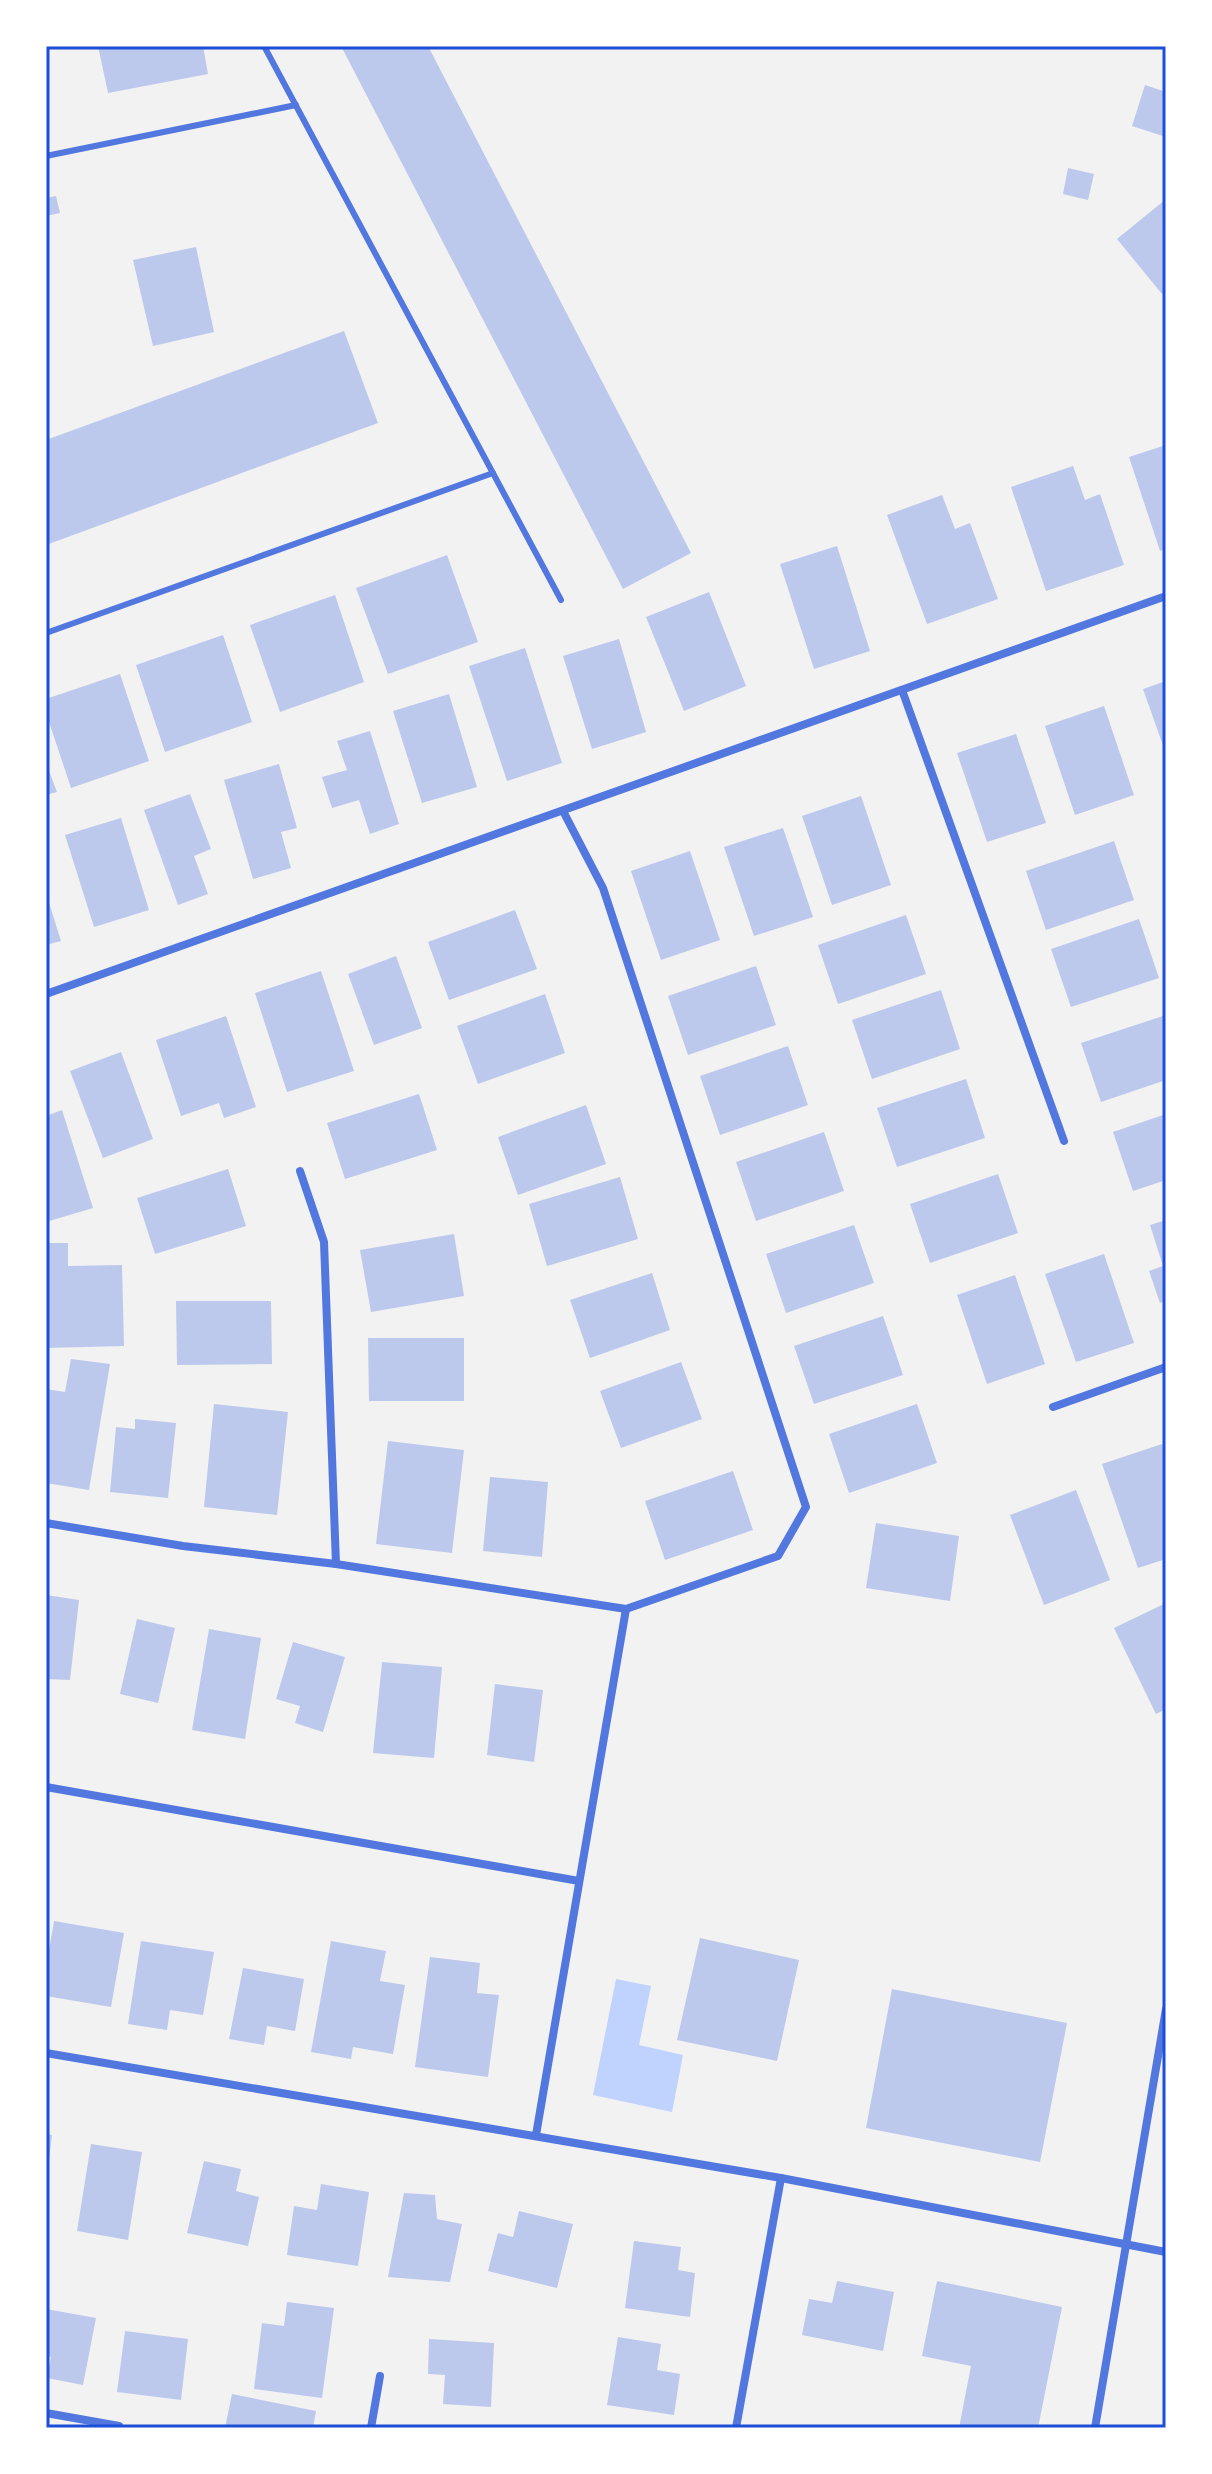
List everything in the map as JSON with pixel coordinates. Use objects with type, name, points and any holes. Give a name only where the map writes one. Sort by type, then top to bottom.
[{"type":"street","points":[[46,994],[1166,596]]},
{"type":"street","points":[[902,690],[1064,1141]]},
{"type":"street","points":[[46,1523],[183,1546],[336,1564],[626,1609],[778,1556],[806,1507],[603,888],[563,811]]},
{"type":"street","points":[[300,1171],[324,1242],[336,1564]]},
{"type":"street","points":[[1053,1407],[1166,1367]]},
{"type":"street","points":[[536,2135],[626,1609]]},
{"type":"street","points":[[46,1787],[579,1881]]},
{"type":"street","points":[[1095,2428],[1166,2009]]},
{"type":"street","points":[[46,2053],[781,2178],[1166,2252]]},
{"type":"street","points":[[736,2428],[781,2178]]},
{"type":"street","points":[[371,2428],[380,2376]]},
{"type":"street","points":[[46,2413],[119,2426]]},
{"type":"lane","points":[[264,46],[561,600]]},
{"type":"lane","points":[[46,156],[296,105]]},
{"type":"lane","points":[[46,633],[493,473]]},
{"type":"water","points":[[616,1979],[651,1986],[639,2045],[683,2055],[672,2112],[593,2095]]},
{"type":"building","points":[[98,46],[203,46],[208,74],[108,93]]},
{"type":"building","points":[[341,46],[428,46],[691,553],[623,589]]},
{"type":"building","points":[[1145,85],[1166,92],[1166,137],[1132,126]]},
{"type":"building","points":[[1068,168],[1094,174],[1088,200],[1063,194]]},
{"type":"building","points":[[56,196],[60,213],[46,216],[46,198]]},
{"type":"building","points":[[1166,199],[1166,291],[1162,294],[1117,239]]},
{"type":"building","points":[[196,247],[214,332],[153,346],[133,260]]},
{"type":"building","points":[[344,331],[378,423],[46,545],[46,440]]},
{"type":"building","points":[[1166,445],[1166,549],[1160,551],[1129,457]]},
{"type":"building","points":[[1073,466],[1085,500],[1100,494],[1124,565],[1046,591],[1011,487]]},
{"type":"building","points":[[942,495],[955,529],[970,523],[998,599],[927,624],[887,515]]},
{"type":"building","points":[[837,546],[870,651],[814,669],[780,564]]},
{"type":"building","points":[[447,555],[478,642],[388,674],[356,588]]},
{"type":"building","points":[[709,592],[746,686],[684,711],[646,617]]},
{"type":"building","points":[[335,595],[364,682],[280,712],[250,625]]},
{"type":"building","points":[[223,635],[252,722],[165,752],[136,665]]},
{"type":"building","points":[[619,639],[646,732],[592,749],[563,656]]},
{"type":"building","points":[[525,648],[562,763],[507,781],[469,666]]},
{"type":"building","points":[[120,674],[149,761],[71,788],[46,713],[46,699]]},
{"type":"building","points":[[1166,681],[1166,754],[1143,689]]},
{"type":"building","points":[[449,694],[477,787],[422,803],[393,711]]},
{"type":"building","points":[[1104,706],[1134,795],[1075,815],[1045,726]]},
{"type":"building","points":[[370,731],[399,824],[370,834],[359,800],[332,808],[322,777],[347,770],[337,741]]},
{"type":"building","points":[[1016,734],[1046,823],[987,842],[957,753]]},
{"type":"building","points":[[46,763],[57,792],[46,795]]},
{"type":"building","points":[[279,764],[297,828],[281,832],[291,868],[253,879],[224,780]]},
{"type":"building","points":[[190,794],[211,849],[194,856],[208,894],[178,905],[144,810]]},
{"type":"building","points":[[861,796],[891,885],[832,905],[802,816]]},
{"type":"building","points":[[121,818],[149,910],[94,927],[65,835]]},
{"type":"building","points":[[783,828],[813,917],[754,936],[724,847]]},
{"type":"building","points":[[1114,841],[1134,900],[1046,930],[1026,871]]},
{"type":"building","points":[[690,851],[720,940],[661,960],[631,871]]},
{"type":"building","points":[[46,893],[61,941],[46,945]]},
{"type":"building","points":[[515,910],[537,969],[449,1000],[428,942]]},
{"type":"building","points":[[906,915],[926,974],[838,1004],[818,945]]},
{"type":"building","points":[[1139,919],[1159,978],[1071,1007],[1051,949]]},
{"type":"building","points":[[396,956],[422,1028],[374,1045],[348,974]]},
{"type":"building","points":[[756,966],[776,1025],[688,1055],[668,996]]},
{"type":"building","points":[[321,971],[354,1071],[287,1092],[255,993]]},
{"type":"building","points":[[941,990],[960,1049],[872,1079],[852,1020]]},
{"type":"building","points":[[545,994],[565,1053],[478,1084],[457,1026]]},
{"type":"building","points":[[1166,1015],[1166,1080],[1101,1102],[1081,1043]]},
{"type":"building","points":[[226,1016],[256,1107],[224,1118],[219,1103],[181,1116],[156,1040]]},
{"type":"building","points":[[788,1046],[808,1105],[720,1135],[700,1076]]},
{"type":"building","points":[[121,1052],[153,1139],[103,1158],[70,1071]]},
{"type":"building","points":[[966,1079],[985,1138],[897,1167],[877,1108]]},
{"type":"building","points":[[419,1094],[437,1150],[345,1179],[327,1123]]},
{"type":"building","points":[[586,1105],[606,1164],[518,1195],[498,1137]]},
{"type":"building","points":[[62,1110],[93,1208],[46,1222],[46,1116]]},
{"type":"building","points":[[1166,1114],[1166,1180],[1133,1191],[1113,1132]]},
{"type":"building","points":[[824,1132],[844,1191],[756,1221],[736,1162]]},
{"type":"building","points":[[228,1169],[246,1226],[155,1254],[137,1198]]},
{"type":"building","points":[[998,1174],[1018,1233],[930,1263],[910,1204]]},
{"type":"building","points":[[620,1177],[638,1239],[547,1266],[529,1204]]},
{"type":"building","points":[[1166,1220],[1166,1301],[1160,1303],[1149,1271],[1163,1266],[1150,1225]]},
{"type":"building","points":[[854,1225],[874,1283],[786,1313],[766,1254]]},
{"type":"building","points":[[454,1234],[464,1296],[371,1312],[360,1250]]},
{"type":"building","points":[[46,1243],[68,1243],[68,1266],[122,1265],[124,1346],[46,1348]]},
{"type":"building","points":[[1104,1254],[1134,1343],[1076,1362],[1045,1274]]},
{"type":"building","points":[[652,1273],[670,1330],[590,1358],[570,1300]]},
{"type":"building","points":[[1015,1275],[1045,1364],[987,1384],[957,1295]]},
{"type":"building","points":[[176,1301],[271,1301],[272,1364],[177,1365]]},
{"type":"building","points":[[883,1316],[903,1375],[814,1404],[794,1346]]},
{"type":"building","points":[[368,1338],[464,1338],[464,1401],[369,1401]]},
{"type":"building","points":[[71,1359],[110,1364],[89,1490],[46,1483],[46,1389],[65,1392]]},
{"type":"building","points":[[681,1362],[702,1419],[621,1448],[600,1391]]},
{"type":"building","points":[[214,1404],[288,1412],[277,1515],[204,1507]]},
{"type":"building","points":[[917,1404],[937,1463],[849,1493],[829,1434]]},
{"type":"building","points":[[135,1419],[176,1423],[168,1498],[110,1492],[116,1427],[135,1429]]},
{"type":"building","points":[[388,1441],[464,1450],[452,1553],[376,1544]]},
{"type":"building","points":[[1162,1444],[1166,1457],[1166,1559],[1138,1568],[1102,1464]]},
{"type":"building","points":[[733,1471],[753,1530],[665,1560],[645,1501]]},
{"type":"building","points":[[490,1477],[548,1482],[542,1557],[483,1551]]},
{"type":"building","points":[[1076,1490],[1110,1580],[1044,1605],[1010,1515]]},
{"type":"building","points":[[876,1523],[959,1536],[950,1601],[866,1588]]},
{"type":"building","points":[[46,1595],[79,1600],[70,1680],[46,1679]]},
{"type":"building","points":[[1166,1603],[1166,1709],[1156,1714],[1114,1628]]},
{"type":"building","points":[[137,1619],[175,1628],[158,1703],[120,1694]]},
{"type":"building","points":[[209,1629],[261,1638],[245,1739],[192,1730]]},
{"type":"building","points":[[293,1642],[345,1657],[323,1732],[295,1723],[300,1706],[276,1699]]},
{"type":"building","points":[[382,1662],[442,1667],[434,1758],[373,1753]]},
{"type":"building","points":[[495,1684],[543,1690],[534,1762],[487,1755]]},
{"type":"building","points":[[54,1921],[124,1933],[111,2007],[46,1996],[46,1968]]},
{"type":"building","points":[[700,1938],[799,1960],[777,2061],[677,2040]]},
{"type":"building","points":[[141,1941],[214,1952],[203,2015],[170,2010],[167,2030],[128,2024]]},
{"type":"building","points":[[331,1941],[386,1951],[380,1981],[405,1985],[393,2054],[353,2047],[351,2059],[311,2052]]},
{"type":"building","points":[[430,1957],[480,1963],[477,1993],[499,1995],[488,2077],[415,2067]]},
{"type":"building","points":[[243,1968],[304,1979],[295,2031],[267,2026],[264,2045],[229,2039]]},
{"type":"building","points":[[892,1989],[1067,2023],[1040,2162],[866,2128]]},
{"type":"building","points":[[46,2134],[52,2135],[48,2168],[46,2168]]},
{"type":"building","points":[[91,2144],[142,2152],[128,2240],[77,2231]]},
{"type":"building","points":[[204,2161],[241,2169],[236,2191],[259,2197],[248,2246],[187,2233]]},
{"type":"building","points":[[321,2184],[369,2192],[358,2266],[287,2255],[294,2206],[317,2210]]},
{"type":"building","points":[[404,2193],[435,2195],[437,2219],[462,2224],[450,2282],[388,2277]]},
{"type":"building","points":[[519,2211],[573,2224],[557,2288],[488,2271],[498,2233],[513,2237]]},
{"type":"building","points":[[634,2241],[681,2247],[678,2270],[695,2273],[690,2317],[625,2308]]},
{"type":"building","points":[[837,2281],[894,2292],[883,2351],[802,2335],[809,2299],[832,2303]]},
{"type":"building","points":[[937,2281],[1062,2307],[1038,2428],[959,2428],[971,2366],[922,2356]]},
{"type":"building","points":[[287,2302],[334,2308],[322,2398],[254,2389],[262,2323],[284,2326]]},
{"type":"building","points":[[46,2309],[96,2318],[83,2385],[47,2378],[51,2357],[46,2356]]},
{"type":"building","points":[[125,2331],[188,2339],[181,2400],[117,2392]]},
{"type":"building","points":[[618,2337],[661,2344],[657,2370],[680,2374],[674,2415],[607,2405]]},
{"type":"building","points":[[429,2339],[494,2343],[491,2407],[443,2404],[445,2375],[428,2374]]},
{"type":"building","points":[[232,2394],[316,2411],[313,2428],[225,2428]]}]
